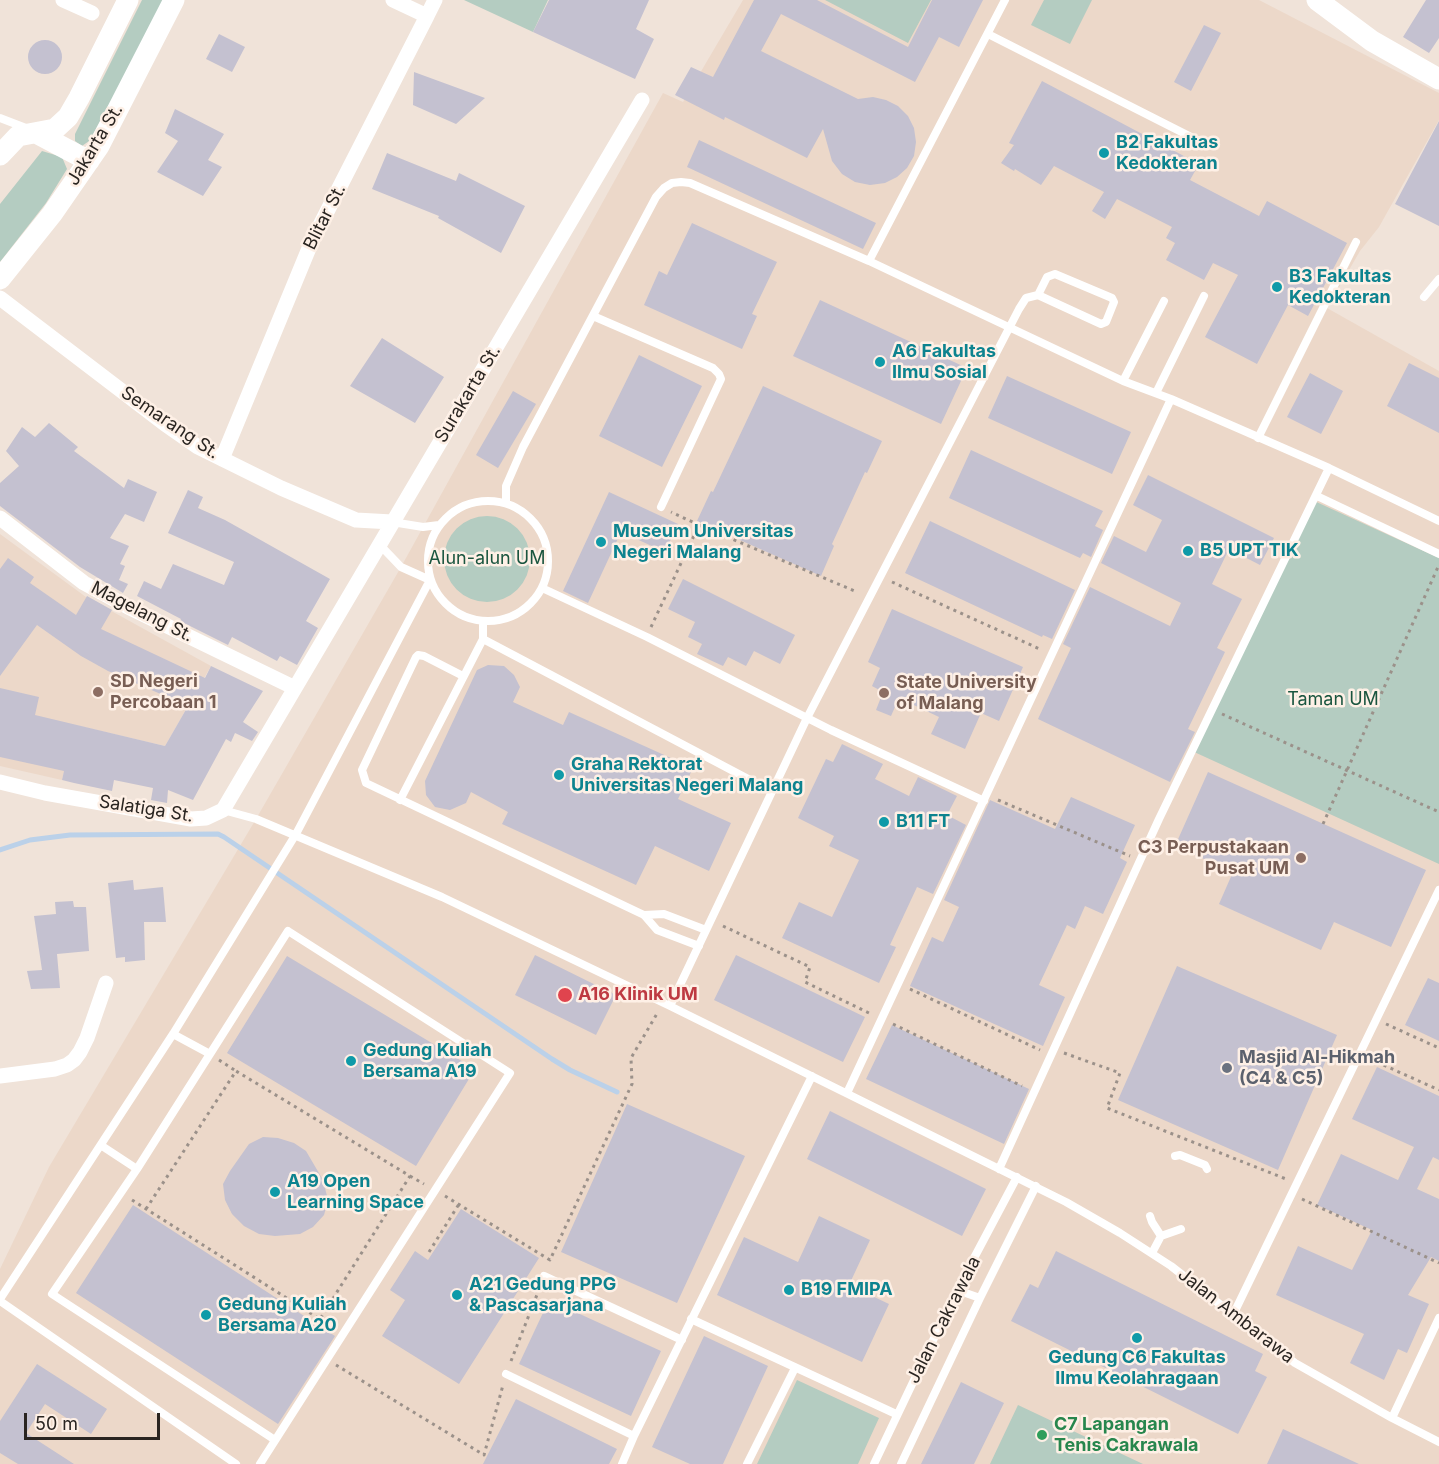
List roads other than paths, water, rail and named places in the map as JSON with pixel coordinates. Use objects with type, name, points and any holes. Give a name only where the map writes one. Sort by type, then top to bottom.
[{"type":"main road","points":[[0,155],[18,136],[55,129],[68,117],[128,0]]},
{"type":"main road","name":"Jakarta St.","points":[[0,279],[52,214],[99,146],[174,0]]},
{"type":"main road","points":[[1321,1],[1372,41],[1439,79]]},
{"type":"main road","points":[[38,134],[88,161]]},
{"type":"street","points":[[63,0],[92,14]]},
{"type":"street","points":[[393,0],[427,16]]},
{"type":"street","name":"Blitar St.","points":[[222,459],[308,251],[435,0]]},
{"type":"street","name":"Surakarta St.","points":[[295,688],[642,100]]},
{"type":"street","name":"Semarang St.","points":[[0,298],[198,447],[281,488],[356,519]]},
{"type":"street","name":"Magelang St.","points":[[0,518],[84,583],[128,607],[295,688]]},
{"type":"street","points":[[356,519],[392,522]]},
{"type":"street","points":[[356,519],[379,544]]},
{"type":"street","points":[[224,810],[295,688]]},
{"type":"street","name":"Salatiga St.","points":[[0,782],[45,793],[191,819],[206,818],[224,810]]},
{"type":"street","points":[[0,1076],[54,1069],[74,1060],[87,1038],[106,983]]},
{"type":"lane","points":[[869,261],[1005,0]]},
{"type":"lane","points":[[988,34],[1207,145]]},
{"type":"lane","points":[[0,118],[38,134]]},
{"type":"lane","points":[[506,504],[506,486],[523,447],[656,197],[672,183],[690,183],[869,261],[1122,381],[1171,399],[1329,468],[1439,521]]},
{"type":"lane","points":[[1258,438],[1356,242]]},
{"type":"lane","points":[[667,1005],[699,946],[807,718],[1008,328],[1026,298],[1038,295],[1101,324],[1106,322],[1114,302],[1112,298],[1055,274],[1047,277],[1038,295]]},
{"type":"lane","points":[[1424,297],[1439,279]]},
{"type":"lane","points":[[1156,393],[1204,296]]},
{"type":"lane","points":[[1122,381],[1164,301]]},
{"type":"lane","points":[[593,316],[713,368],[721,379],[661,507]]},
{"type":"lane","points":[[847,1093],[1171,399]]},
{"type":"lane","points":[[999,1169],[1140,861],[1329,468]]},
{"type":"lane","points":[[1317,496],[1439,554]]},
{"type":"lane","points":[[492,501],[518,509],[538,526],[544,538],[548,563],[542,588],[535,598],[517,613],[506,618],[483,621],[469,618],[451,608],[436,593],[430,580],[427,557],[433,535],[439,525],[449,514],[469,504],[492,501]]},
{"type":"lane","points":[[392,522],[423,527],[439,525]]},
{"type":"lane","points":[[379,544],[401,567],[430,580]]},
{"type":"lane","points":[[236,1464],[0,1300],[102,1146],[296,834],[430,580]]},
{"type":"lane","points":[[542,588],[647,637],[807,718],[985,798]]},
{"type":"lane","points":[[400,800],[483,639],[483,621]]},
{"type":"lane","points":[[483,639],[771,791]]},
{"type":"lane","points":[[462,676],[424,656],[418,655],[414,659],[362,770],[366,783],[644,915],[657,930],[699,946]]},
{"type":"lane","name":"Jalan Ambarawa","points":[[224,810],[296,834],[442,897],[1036,1186],[1093,1216],[1152,1253],[1295,1363],[1439,1442]]},
{"type":"lane","points":[[1233,1315],[1439,890]]},
{"type":"lane","points":[[644,915],[664,914],[706,930]]},
{"type":"lane","points":[[260,1464],[510,1073],[288,931],[137,1169],[52,1294],[275,1440]]},
{"type":"lane","points":[[173,1034],[210,1054]]},
{"type":"lane","points":[[622,1464],[691,1319],[812,1076]]},
{"type":"lane","points":[[102,1146],[137,1169]]},
{"type":"lane","points":[[1176,1156],[1180,1155],[1205,1165],[1207,1169]]},
{"type":"lane","name":"Jalan Cakrawala","points":[[874,1464],[957,1290],[1017,1177]]},
{"type":"lane","name":"Jalan Cakrawala","points":[[901,1464],[1036,1186]]},
{"type":"lane","points":[[1150,1216],[1161,1236]]},
{"type":"lane","points":[[1152,1253],[1161,1236],[1181,1228]]},
{"type":"lane","points":[[544,1276],[682,1340]]},
{"type":"lane","points":[[957,1290],[980,1298]]},
{"type":"lane","points":[[1392,1418],[1439,1318]]},
{"type":"lane","points":[[691,1319],[896,1414]]},
{"type":"lane","points":[[747,1464],[795,1368]]},
{"type":"lane","points":[[506,1374],[634,1436]]},
{"type":"waterway","points":[[0,850],[30,840],[70,835],[218,834],[552,1059],[617,1092]]},
{"type":"place","name":"B2 Fakultas Kedokteran","points":[[1104,153]]},
{"type":"place","name":"B3 Fakultas Kedokteran","points":[[1277,287]]},
{"type":"place","name":"A6 Fakultas Ilmu Sosial","points":[[880,362]]},
{"type":"place","name":"Museum Universitas Negeri Malang","points":[[601,542]]},
{"type":"place","name":"B5 UPT TIK","points":[[1188,551]]},
{"type":"place","name":"SD Negeri Percobaan 1","points":[[98,692]]},
{"type":"place","name":"State University of Malang","points":[[884,693]]},
{"type":"place","name":"Graha Rektorat Universitas Negeri Malang","points":[[559,775]]},
{"type":"place","name":"B11 FT","points":[[884,822]]},
{"type":"place","name":"C3 Perpustakaan Pusat UM","points":[[1301,858]]},
{"type":"place","name":"A16 Klinik UM","points":[[565,995]]},
{"type":"place","name":"Gedung Kuliah Bersama A19","points":[[351,1061]]},
{"type":"place","name":"Masjid Al-Hikmah (C4 & C5)","points":[[1227,1068]]},
{"type":"place","name":"A19 Open Learning Space","points":[[275,1192]]},
{"type":"place","name":"B19 FMIPA","points":[[789,1290]]},
{"type":"place","name":"A21 Gedung PPG & Pascasarjana","points":[[457,1295]]},
{"type":"place","name":"Gedung Kuliah Bersama A20","points":[[206,1315]]},
{"type":"place","name":"Gedung C6 Fakultas Ilmu Keolahragaan","points":[[1137,1338]]},
{"type":"place","name":"C7 Lapangan Tenis Cakrawala","points":[[1042,1435]]},
{"type":"park label","name":"Alun-alun UM","points":[[487,559]]},
{"type":"park label","name":"Taman UM","points":[[1333,700]]}]
